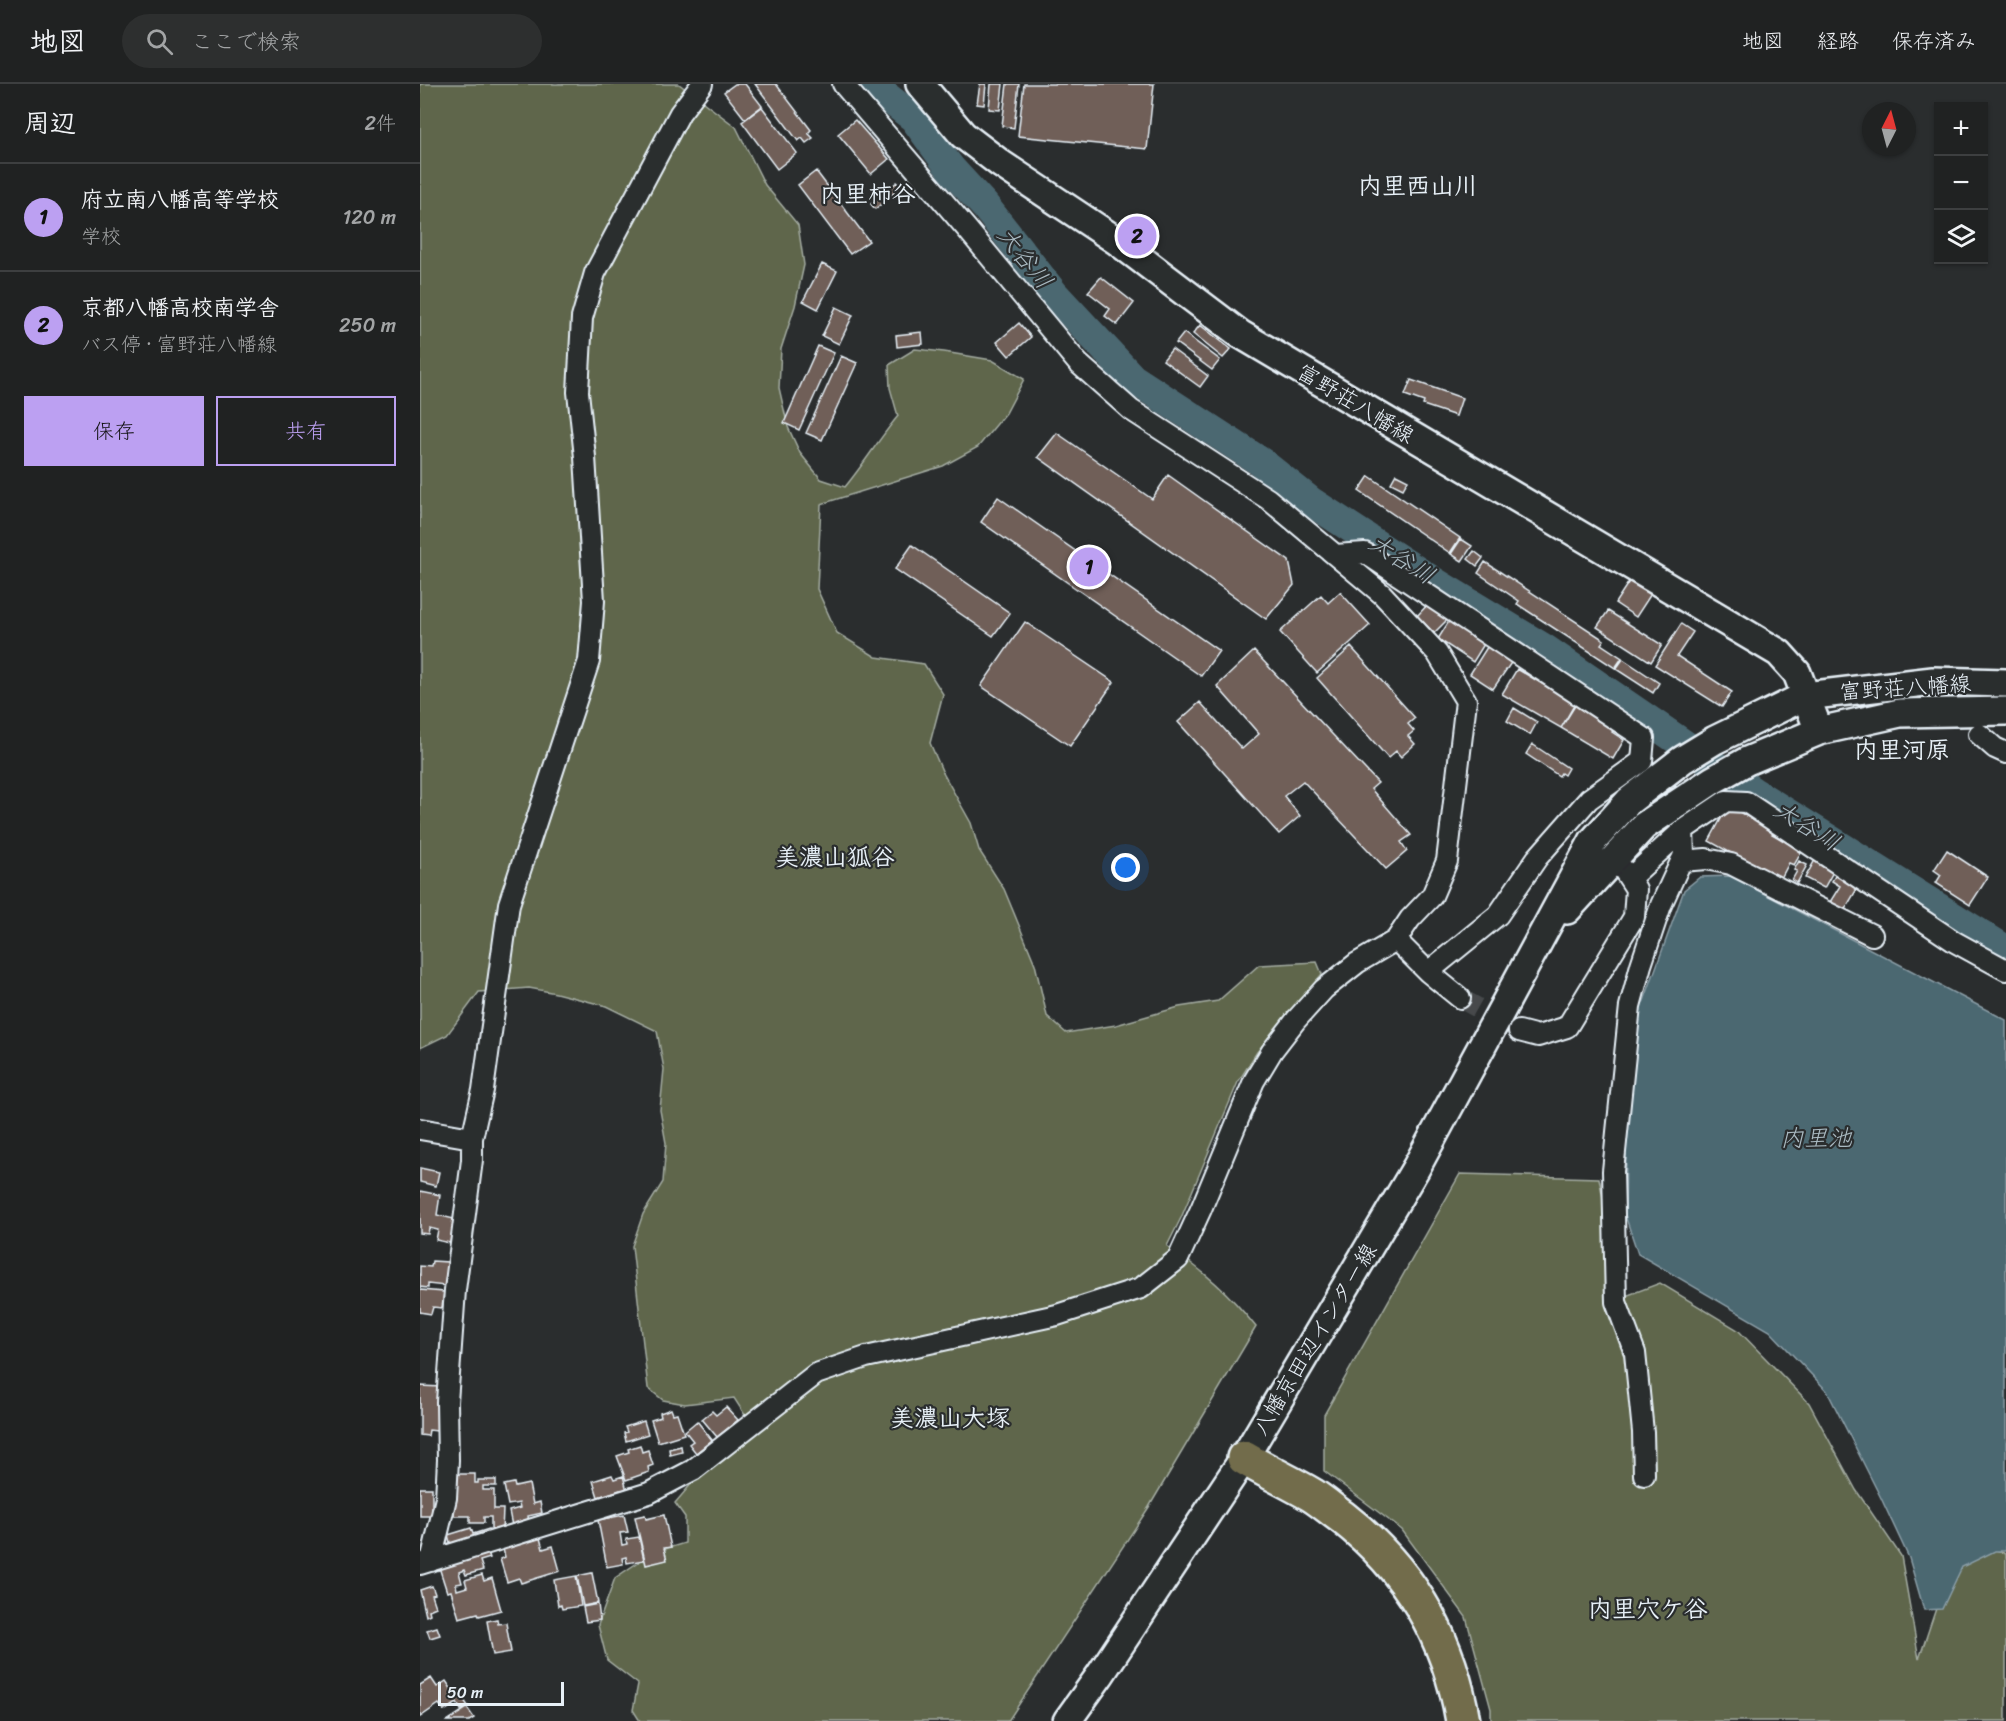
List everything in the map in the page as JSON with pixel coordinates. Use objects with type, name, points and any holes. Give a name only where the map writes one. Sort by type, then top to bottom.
[{"type":"highway","points":[[1244,1458],[1305,1509],[1352,1543],[1394,1590],[1419,1630],[1434,1666],[1447,1721]]},
{"type":"highway","points":[[1244,1458],[1313,1496],[1361,1532],[1388,1559],[1413,1590],[1432,1624],[1449,1661],[1460,1698],[1463,1721]]},
{"type":"main road","name":"富野荘八幡線","points":[[920,84],[963,135],[1001,165],[1118,241],[1240,334],[1779,652],[1797,673],[1819,731],[1900,713],[2006,711]]},
{"type":"main road","name":"富野荘八幡線","points":[[1804,696],[1933,681],[2006,683]]},
{"type":"main road","name":"八幡京田辺インター線","points":[[1067,1721],[1244,1458],[1416,1168],[1593,841],[1629,801],[1682,760],[1715,740],[1804,696]]},
{"type":"main road","name":"八幡京田辺インター線","points":[[1538,943],[1622,868],[1644,826],[1713,780],[1747,761],[1819,731]]},
{"type":"street","points":[[426,1562],[446,1498],[447,1402],[455,1290],[472,1160],[472,1138],[483,1090],[509,904],[589,661],[594,601],[585,457],[578,392],[582,318],[595,273],[680,113],[702,84]]},
{"type":"street","points":[[426,1562],[650,1493],[693,1470],[816,1374],[866,1357],[1058,1315],[1141,1288],[1178,1259],[1254,1081],[1272,1051],[1324,989],[1357,963],[1396,940],[1410,919],[1432,896],[1447,861],[1466,701],[1437,653],[1382,594],[1268,499],[1131,410],[1078,363],[843,84]]},
{"type":"street","points":[[1335,555],[1365,553],[1644,738],[1642,761],[1589,799],[1536,858],[1498,915],[1428,972]]},
{"type":"street","points":[[1979,734],[1995,748],[2006,753]]},
{"type":"street","points":[[1622,868],[1726,801],[1746,802],[1954,942],[2006,970]]},
{"type":"street","points":[[1644,1475],[1643,1432],[1635,1353],[1616,1302],[1613,1171],[1630,1006],[1658,915],[1684,855],[1683,830]]},
{"type":"street","points":[[1519,1031],[1538,1036],[1567,1027],[1634,917],[1636,889],[1622,868],[1593,841]]},
{"type":"street","points":[[1681,861],[1706,859],[1731,864],[1872,935]]},
{"type":"street","points":[[1396,940],[1428,972],[1460,998]]},
{"type":"street","points":[[420,1129],[472,1138]]},
{"type":"green space","points":[[420,84],[679,84],[736,127],[765,185],[798,225],[804,265],[795,306],[781,349],[779,388],[788,427],[800,453],[821,479],[845,487],[898,416],[890,388],[889,365],[915,349],[992,360],[1024,379],[1006,413],[978,447],[943,466],[821,504],[817,589],[837,633],[876,657],[924,664],[943,694],[930,743],[943,773],[971,823],[979,850],[1004,889],[1035,964],[1047,1016],[1066,1033],[1116,1025],[1179,1007],[1218,1001],[1259,965],[1317,962],[1322,974],[1257,1052],[1238,1082],[1167,1246],[1215,1283],[1256,1327],[1149,1507],[1008,1721],[640,1721],[633,1710],[638,1684],[607,1660],[598,1625],[615,1578],[652,1553],[685,1543],[685,1517],[675,1503],[698,1476],[756,1432],[734,1398],[685,1404],[663,1400],[648,1388],[632,1246],[643,1214],[663,1182],[666,1143],[660,1110],[664,1069],[657,1031],[606,1006],[529,988],[479,992],[447,1035],[420,1048]]},
{"type":"green space","points":[[1460,1174],[1599,1178],[1623,1297],[1660,1283],[1738,1330],[1809,1403],[1856,1490],[1901,1556],[1919,1659],[1953,1558],[1986,1546],[2006,1554],[2006,1721],[1491,1721],[1491,1709],[1466,1617],[1402,1530],[1324,1471],[1324,1415]]},
{"type":"water","name":"内里池","points":[[1730,876],[2006,1020],[2006,1551],[1995,1551],[1962,1567],[1942,1609],[1924,1610],[1909,1558],[1827,1391],[1770,1331],[1638,1254],[1625,1215],[1628,1026],[1644,1001],[1684,890],[1700,877]]},
{"type":"building","points":[[735,84],[745,84],[762,106],[745,119],[724,92]]},
{"type":"building","points":[[755,84],[776,84],[811,130],[808,133],[813,138],[806,143],[802,138],[798,141]]},
{"type":"building","points":[[980,84],[986,84],[984,105],[977,104]]},
{"type":"building","points":[[991,84],[1003,84],[1000,110],[989,109]]},
{"type":"building","points":[[1007,84],[1019,84],[1014,128],[1002,126]]},
{"type":"building","points":[[1024,84],[1154,84],[1147,149],[1018,136]]},
{"type":"building","points":[[762,107],[797,153],[777,169],[742,122]]},
{"type":"building","points":[[855,120],[889,159],[871,174],[838,134]]},
{"type":"building","points":[[816,171],[869,241],[850,254],[798,185]]},
{"type":"building","points":[[897,182],[901,187],[889,197],[885,192]]},
{"type":"building","points":[[881,195],[885,201],[875,209],[871,204]]},
{"type":"building","points":[[822,264],[837,271],[818,309],[803,301]]},
{"type":"building","points":[[1101,277],[1134,303],[1117,325],[1105,316],[1110,309],[1088,292]]},
{"type":"building","points":[[836,307],[853,315],[839,344],[822,336]]},
{"type":"building","points":[[1019,323],[1031,337],[1009,356],[997,342]]},
{"type":"building","points":[[1200,325],[1231,349],[1223,358],[1193,334]]},
{"type":"building","points":[[922,332],[923,344],[897,347],[896,335]]},
{"type":"building","points":[[1184,333],[1220,360],[1212,370],[1176,343]]},
{"type":"building","points":[[818,346],[834,353],[799,430],[784,423]]},
{"type":"building","points":[[1172,349],[1208,376],[1200,387],[1163,360]]},
{"type":"building","points":[[841,356],[857,363],[822,440],[806,433]]},
{"type":"building","points":[[1411,380],[1462,398],[1456,416],[1423,405],[1424,402],[1405,395]]},
{"type":"building","points":[[1057,433],[1152,499],[1168,475],[1289,561],[1294,585],[1266,619],[1038,457]]},
{"type":"building","points":[[1396,474],[1408,480],[1403,489],[1391,483]]},
{"type":"building","points":[[1369,476],[1460,538],[1450,553],[1359,491]]},
{"type":"building","points":[[998,497],[1219,651],[1201,676],[981,522]]},
{"type":"building","points":[[1461,539],[1472,546],[1462,561],[1451,554]]},
{"type":"building","points":[[912,545],[1010,613],[993,636],[895,569]]},
{"type":"building","points":[[1474,551],[1483,558],[1477,566],[1468,559]]},
{"type":"building","points":[[1485,562],[1604,640],[1601,644],[1622,658],[1615,668],[1517,604],[1519,601],[1478,573]]},
{"type":"building","points":[[1630,580],[1651,594],[1636,617],[1615,603]]},
{"type":"building","points":[[1340,592],[1370,625],[1317,673],[1280,632],[1321,595],[1328,603]]},
{"type":"building","points":[[1430,602],[1448,619],[1434,633],[1417,616]]},
{"type":"building","points":[[1608,611],[1662,645],[1651,662],[1597,627]]},
{"type":"building","points":[[1451,618],[1486,641],[1473,662],[1438,639]]},
{"type":"building","points":[[1025,622],[1114,682],[1070,746],[981,686]]},
{"type":"building","points":[[1681,624],[1693,632],[1677,656],[1732,692],[1722,707],[1655,665]]},
{"type":"building","points":[[1489,644],[1513,660],[1493,689],[1470,674]]},
{"type":"building","points":[[1351,647],[1415,718],[1408,724],[1414,731],[1408,736],[1415,744],[1401,757],[1396,751],[1388,758],[1317,678]]},
{"type":"building","points":[[1254,651],[1378,783],[1371,789],[1411,835],[1401,842],[1407,851],[1386,869],[1303,781],[1284,796],[1300,816],[1279,834],[1178,722],[1200,702],[1242,749],[1259,734],[1217,686]]},
{"type":"building","points":[[1623,659],[1659,683],[1653,693],[1616,669]]},
{"type":"building","points":[[1517,669],[1571,701],[1577,700],[1561,728],[1502,694]]},
{"type":"building","points":[[1576,704],[1615,727],[1612,732],[1624,740],[1613,759],[1561,728]]},
{"type":"building","points":[[1514,708],[1537,722],[1530,735],[1507,721]]},
{"type":"building","points":[[1532,744],[1568,768],[1564,775],[1561,773],[1559,776],[1526,754]]},
{"type":"building","points":[[1728,806],[1774,831],[1772,834],[1802,851],[1794,865],[1789,863],[1780,880],[1709,841]]},
{"type":"building","points":[[1947,850],[1988,877],[1970,905],[1936,883],[1941,875],[1934,870]]},
{"type":"building","points":[[1815,860],[1834,870],[1824,888],[1805,878]]},
{"type":"building","points":[[1799,861],[1807,865],[1797,883],[1792,880]]},
{"type":"building","points":[[1838,871],[1860,884],[1844,911],[1830,902],[1840,886],[1832,881]]},
{"type":"building","points":[[420,1168],[439,1172],[436,1186],[420,1182]]},
{"type":"building","points":[[420,1191],[440,1195],[437,1215],[454,1219],[450,1243],[436,1240],[438,1230],[429,1228],[428,1234],[420,1233]]},
{"type":"building","points":[[432,1261],[448,1262],[445,1286],[428,1284],[428,1288],[420,1287],[420,1266],[431,1267]]},
{"type":"building","points":[[420,1290],[444,1292],[442,1308],[433,1307],[431,1314],[420,1312]]},
{"type":"building","points":[[420,1386],[442,1387],[437,1431],[429,1430],[428,1436],[420,1435]]},
{"type":"building","points":[[726,1407],[738,1420],[717,1437],[702,1419],[712,1411],[716,1415]]},
{"type":"building","points":[[671,1409],[673,1414],[677,1413],[684,1434],[658,1442],[651,1420],[661,1417],[660,1413]]},
{"type":"building","points":[[644,1421],[648,1434],[626,1441],[625,1427]]},
{"type":"building","points":[[697,1421],[712,1440],[696,1453],[689,1444],[693,1441],[685,1431]]},
{"type":"building","points":[[640,1445],[642,1452],[648,1450],[653,1465],[648,1467],[649,1472],[626,1480],[617,1456]]},
{"type":"building","points":[[681,1446],[682,1452],[670,1455],[669,1449]]},
{"type":"building","points":[[455,1474],[475,1474],[475,1483],[478,1483],[478,1480],[496,1480],[496,1486],[483,1486],[483,1490],[494,1490],[494,1509],[503,1509],[502,1531],[491,1531],[491,1517],[484,1517],[484,1523],[470,1523],[470,1516],[454,1516]]},
{"type":"building","points":[[612,1475],[614,1479],[623,1476],[628,1494],[622,1496],[620,1490],[598,1497],[593,1481]]},
{"type":"building","points":[[514,1483],[515,1487],[529,1484],[533,1504],[540,1502],[542,1513],[528,1516],[529,1523],[512,1526],[509,1511],[520,1508],[519,1503],[508,1505],[504,1485]]},
{"type":"building","points":[[420,1488],[432,1488],[432,1516],[420,1516]]},
{"type":"building","points":[[624,1515],[628,1532],[620,1533],[622,1545],[627,1544],[626,1539],[639,1537],[644,1560],[627,1563],[626,1557],[622,1558],[623,1564],[607,1567],[598,1520]]},
{"type":"building","points":[[645,1515],[646,1519],[664,1515],[671,1547],[664,1548],[667,1560],[646,1565],[635,1517]]},
{"type":"building","points":[[471,1528],[473,1534],[489,1529],[490,1534],[451,1546],[448,1535]]},
{"type":"building","points":[[540,1538],[543,1549],[553,1546],[560,1571],[521,1583],[519,1578],[507,1582],[500,1559],[505,1557],[503,1549]]},
{"type":"building","points":[[488,1552],[490,1558],[480,1561],[483,1570],[466,1575],[464,1570],[459,1572],[462,1583],[456,1584],[457,1590],[467,1587],[465,1580],[482,1575],[484,1581],[492,1578],[501,1610],[459,1618],[451,1591],[447,1592],[439,1567]]},
{"type":"building","points":[[592,1573],[598,1603],[583,1606],[577,1576]]},
{"type":"building","points":[[576,1576],[581,1606],[562,1609],[561,1605],[558,1606],[554,1580]]},
{"type":"building","points":[[432,1586],[436,1607],[429,1610],[430,1614],[426,1616],[420,1590]]},
{"type":"building","points":[[598,1604],[600,1620],[586,1622],[583,1607]]},
{"type":"building","points":[[497,1619],[498,1624],[506,1623],[511,1652],[493,1655],[487,1621]]},
{"type":"building","points":[[437,1627],[440,1635],[430,1638],[427,1630]]},
{"type":"building","points":[[431,1678],[437,1687],[446,1681],[454,1693],[458,1691],[468,1706],[461,1710],[457,1703],[444,1711],[439,1704],[420,1717],[420,1685]]},
{"type":"building","points":[[467,1708],[474,1718],[469,1721],[447,1721]]},
{"type":"waterway","name":"大谷川","points":[[870,84],[914,118],[951,169],[985,206],[1054,294],[1132,378],[1261,462],[1310,501],[1428,578],[1545,649],[1755,793],[2006,950]]},
{"type":"tunnel","points":[[1460,998],[1519,1031]]},
{"type":"place","name":"京都八幡高校南学舎","points":[[1137,236]]},
{"type":"place","name":"府立南八幡高等学校","points":[[1089,567]]},
{"type":"district","name":"内里西山川","points":[[1418,186]]},
{"type":"district","name":"内里柿谷","points":[[868,194]]},
{"type":"district","name":"内里河原","points":[[1902,750]]},
{"type":"district","name":"美濃山狐谷","points":[[835,857]]},
{"type":"district","name":"美濃山大塚","points":[[950,1418]]},
{"type":"district","name":"内里穴ケ谷","points":[[1648,1609]]}]
